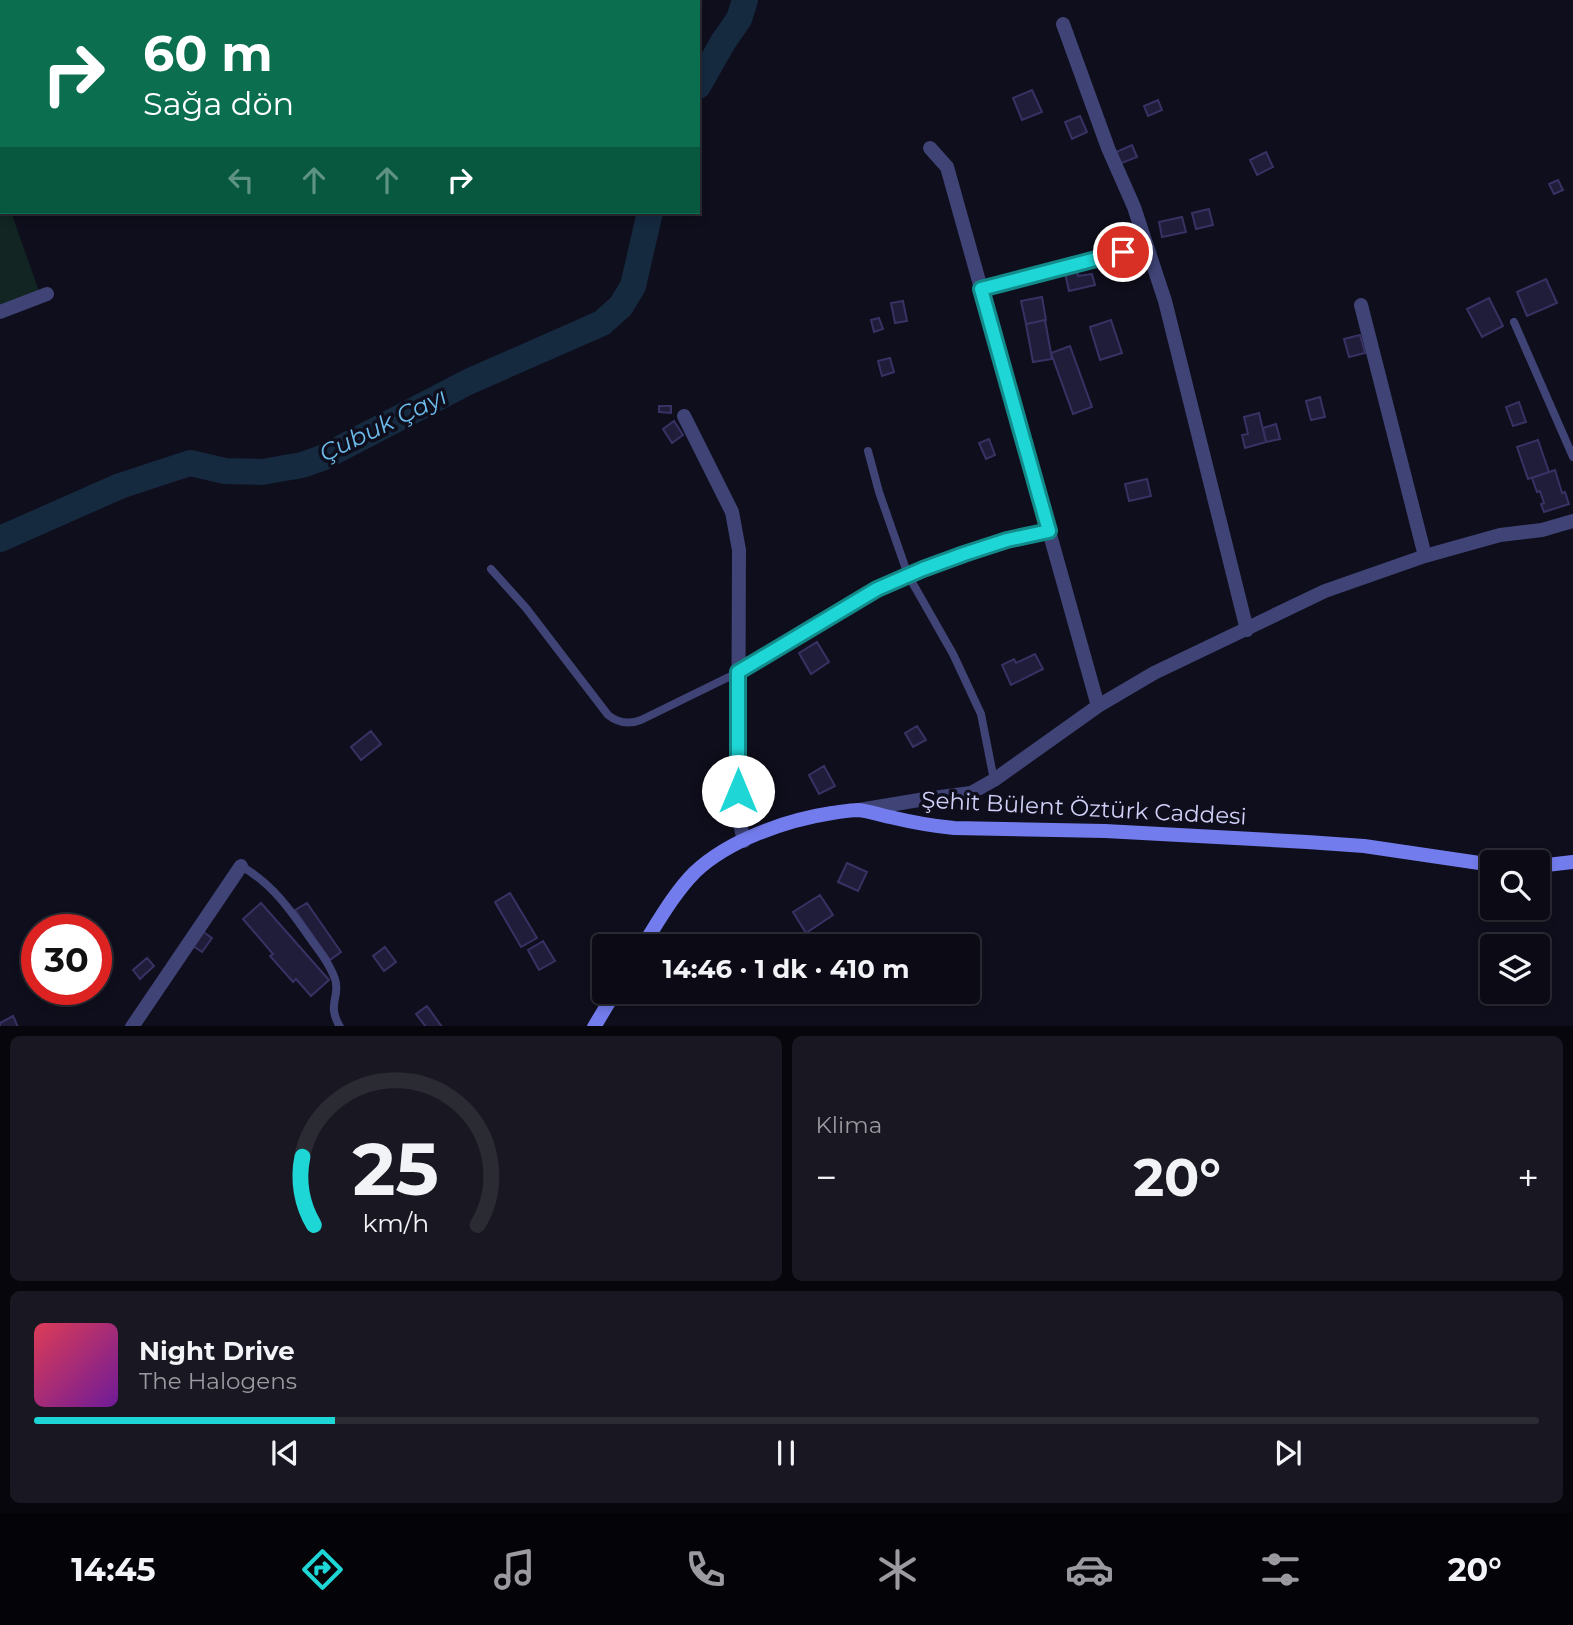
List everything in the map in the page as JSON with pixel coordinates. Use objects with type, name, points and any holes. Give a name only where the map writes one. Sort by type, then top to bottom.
[{"type":"street","points":[[1063,24],[1108,148],[1134,207],[1165,301],[1247,630]]},
{"type":"street","points":[[930,148],[947,167],[1098,706]]},
{"type":"street","points":[[981,289],[1146,246]]},
{"type":"street","points":[[0,312],[47,294]]},
{"type":"street","points":[[1362,305],[1425,555]]},
{"type":"street","points":[[684,416],[732,512],[738,550],[738,815],[744,841]]},
{"type":"street","points":[[858,810],[971,793],[995,780],[1098,706],[1154,673],[1325,591],[1425,555],[1500,535],[1542,530],[1573,521]]},
{"type":"street","points":[[738,672],[877,589],[908,575],[1007,540],[1049,531]]},
{"type":"street","name":"Şehit Bülent Öztürk Caddesi","points":[[651,934],[695,873],[712,859],[776,827],[808,818],[858,810],[919,824],[954,828],[1105,831],[1307,842],[1364,846],[1480,863]]},
{"type":"street","points":[[1550,865],[1573,862]]},
{"type":"street","points":[[133,1026],[241,866]]},
{"type":"street","points":[[595,1026],[608,1004]]},
{"type":"lane","points":[[1514,321],[1573,457]]},
{"type":"lane","points":[[868,451],[879,492],[908,575],[953,654],[981,714],[995,780]]},
{"type":"lane","points":[[491,569],[526,608],[608,715],[619,722],[634,723],[738,672]]},
{"type":"lane","points":[[241,866],[256,874],[285,902],[330,966],[336,982],[333,1013],[340,1026]]},
{"type":"green space","points":[[0,214],[12,214],[39,291],[0,305]]},
{"type":"building","points":[[1032,90],[1042,112],[1022,120],[1013,98]]},
{"type":"building","points":[[1158,100],[1162,110],[1148,116],[1144,106]]},
{"type":"building","points":[[1080,116],[1087,132],[1072,139],[1065,122]]},
{"type":"building","points":[[1132,145],[1137,157],[1119,164],[1114,153]]},
{"type":"building","points":[[1266,152],[1273,167],[1257,175],[1250,160]]},
{"type":"building","points":[[1558,180],[1563,190],[1554,194],[1549,184]]},
{"type":"building","points":[[1209,209],[1213,225],[1196,229],[1192,213]]},
{"type":"building","points":[[1182,217],[1186,232],[1162,237],[1159,222]]},
{"type":"building","points":[[1077,271],[1078,276],[1092,274],[1095,285],[1069,291],[1065,273]]},
{"type":"building","points":[[1546,279],[1557,303],[1527,316],[1517,292]]},
{"type":"building","points":[[1042,297],[1046,320],[1026,324],[1021,301]]},
{"type":"building","points":[[1489,298],[1503,326],[1482,337],[1467,309]]},
{"type":"building","points":[[903,301],[907,321],[895,323],[891,303]]},
{"type":"building","points":[[879,318],[883,329],[874,332],[871,320]]},
{"type":"building","points":[[1045,320],[1052,359],[1033,362],[1026,324]]},
{"type":"building","points":[[1111,320],[1122,353],[1100,360],[1090,327]]},
{"type":"building","points":[[1360,335],[1365,353],[1349,357],[1344,339]]},
{"type":"building","points":[[1070,346],[1092,407],[1073,414],[1051,353]]},
{"type":"building","points":[[890,358],[894,372],[882,376],[878,361]]},
{"type":"building","points":[[1320,397],[1325,417],[1311,420],[1306,401]]},
{"type":"building","points":[[1519,402],[1526,422],[1513,426],[1506,407]]},
{"type":"building","points":[[659,406],[671,406],[671,413],[659,412]]},
{"type":"building","points":[[1259,413],[1266,442],[1245,448],[1242,435],[1248,434],[1244,417]]},
{"type":"building","points":[[674,421],[683,435],[672,443],[663,429]]},
{"type":"building","points":[[1276,424],[1280,439],[1266,442],[1263,428]]},
{"type":"building","points":[[989,439],[995,455],[986,459],[979,443]]},
{"type":"building","points":[[1538,440],[1549,472],[1528,479],[1517,447]]},
{"type":"building","points":[[1555,470],[1562,493],[1565,492],[1569,504],[1544,512],[1540,491],[1537,492],[1532,478]]},
{"type":"building","points":[[1147,479],[1151,496],[1129,501],[1125,484]]},
{"type":"building","points":[[817,642],[829,662],[811,674],[799,653]]},
{"type":"building","points":[[1035,654],[1043,669],[1011,685],[1002,665],[1014,659],[1016,663]]},
{"type":"building","points":[[917,726],[926,740],[913,747],[905,733]]},
{"type":"building","points":[[371,731],[381,744],[361,760],[351,747]]},
{"type":"building","points":[[824,766],[835,786],[819,794],[809,775]]},
{"type":"building","points":[[847,863],[867,872],[858,891],[838,882]]},
{"type":"building","points":[[510,893],[537,938],[521,947],[495,902]]},
{"type":"building","points":[[820,895],[833,915],[806,933],[793,912]]},
{"type":"building","points":[[261,903],[329,980],[311,996],[296,979],[293,982],[270,956],[273,954],[243,919]]},
{"type":"building","points":[[307,903],[341,952],[330,960],[295,910]]},
{"type":"building","points":[[202,931],[212,938],[202,952],[193,946]]},
{"type":"building","points":[[543,941],[555,961],[539,970],[528,950]]},
{"type":"building","points":[[385,947],[396,962],[384,971],[373,956]]},
{"type":"building","points":[[147,958],[154,966],[140,979],[133,970]]},
{"type":"building","points":[[427,1006],[441,1026],[425,1026],[416,1014]]},
{"type":"building","points":[[13,1016],[18,1026],[0,1026],[0,1023]]},
{"type":"waterway","name":"Çubuk Çayı","points":[[700,82],[739,19],[745,0]]},
{"type":"waterway","name":"Çubuk Çayı","points":[[0,539],[120,486],[190,463],[225,471],[262,472],[302,465],[322,458],[468,382],[602,323],[621,306],[633,286],[650,214]]},
{"type":"route","points":[[738,791],[738,672],[877,589],[964,554],[1007,540],[1049,531],[981,289],[1123,252]]}]
